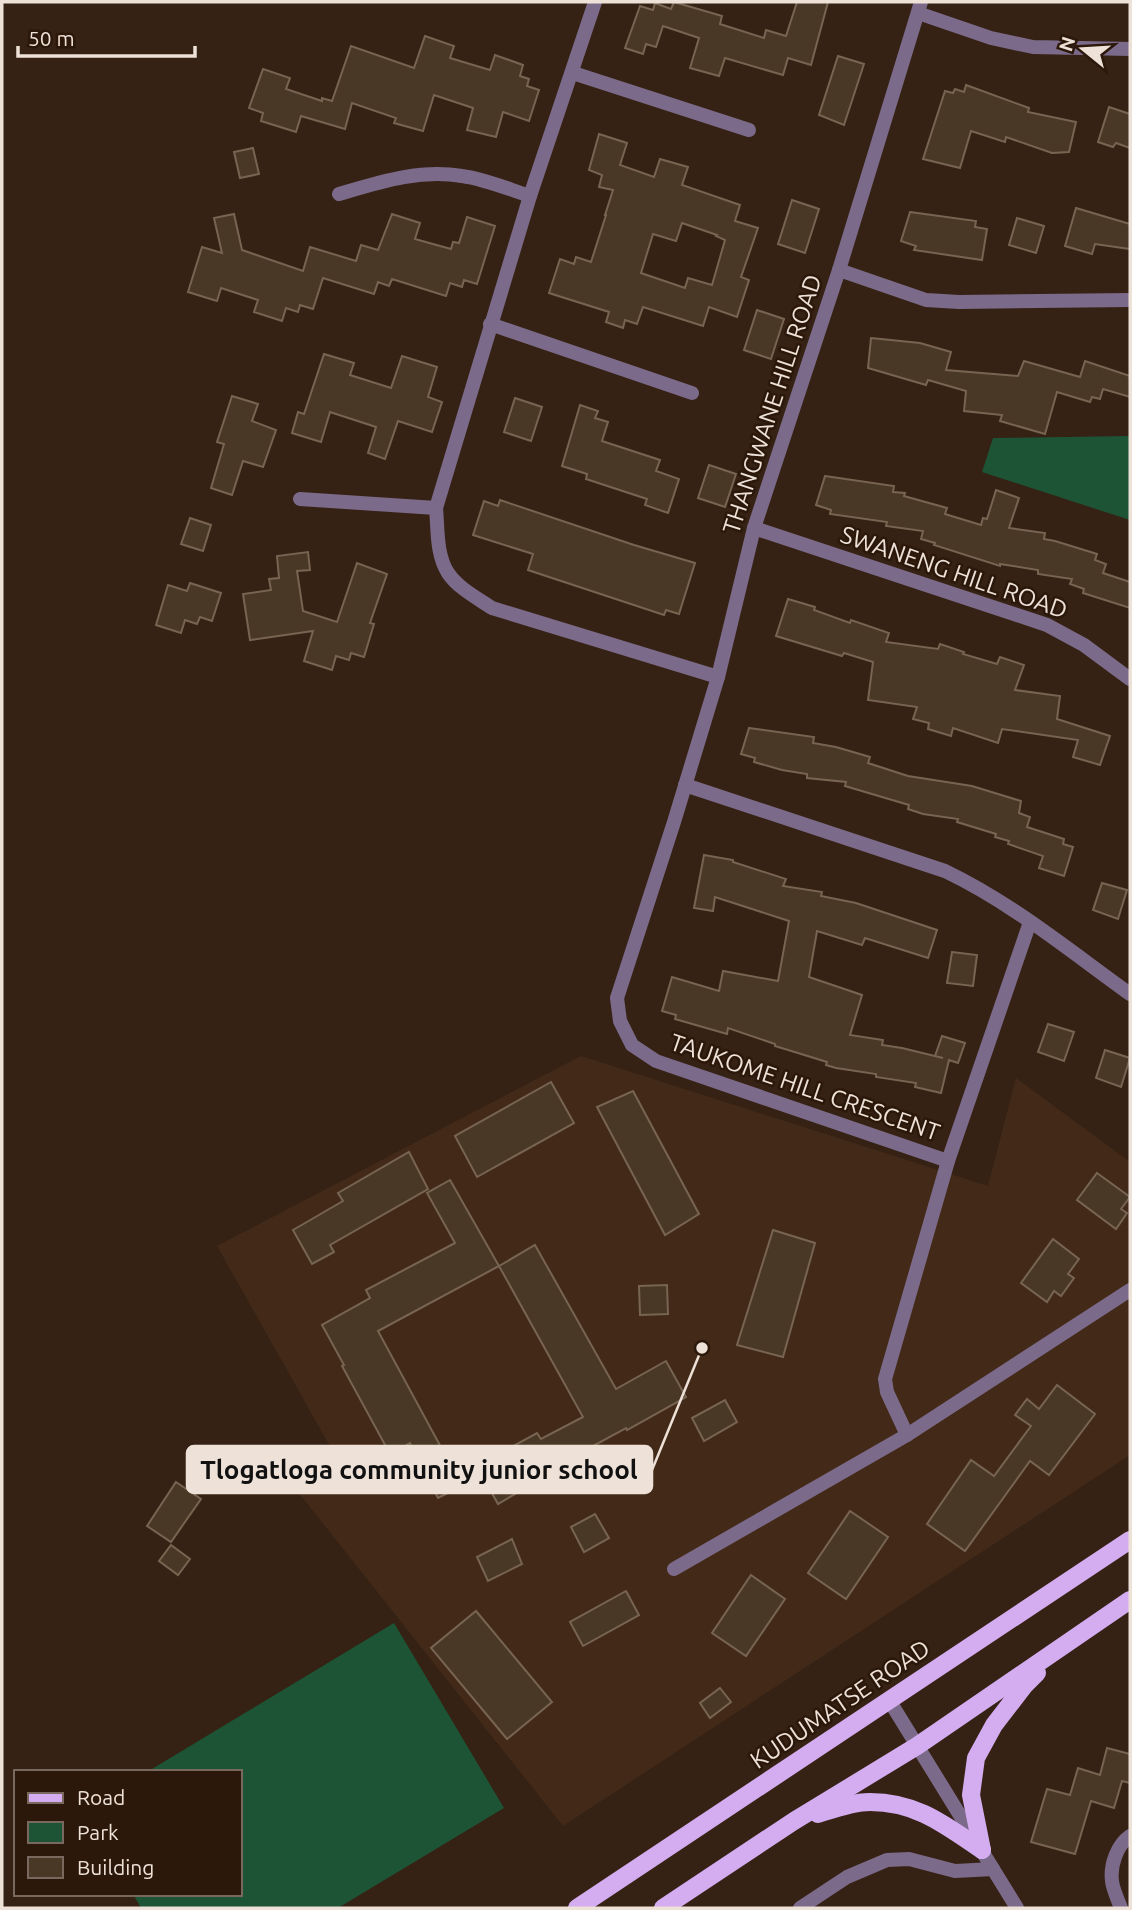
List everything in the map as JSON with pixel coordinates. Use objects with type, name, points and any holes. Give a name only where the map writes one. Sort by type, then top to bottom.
[{"type":"main road","name":"KUDUMATSE ROAD","points":[[577,1908],[1130,1540]]},
{"type":"main road","points":[[663,1908],[794,1821],[916,1746],[1130,1600]]},
{"type":"main road","points":[[982,1850],[971,1795],[976,1758],[994,1725],[1024,1686],[1068,1642]]},
{"type":"main road","points":[[794,1821],[869,1801],[902,1805],[930,1815],[982,1850]]},
{"type":"street","points":[[596,2],[530,196],[436,508],[439,548],[448,573],[467,592],[492,607],[718,677]]},
{"type":"street","points":[[920,7],[990,38],[1033,47],[1130,50]]},
{"type":"street","name":"THANGWANE HILL ROAD","points":[[674,822],[718,677],[754,528],[839,270],[920,7]]},
{"type":"street","points":[[573,73],[749,130]]},
{"type":"street","points":[[339,194],[394,178],[432,173],[465,176],[530,196]]},
{"type":"street","points":[[839,270],[926,300],[1130,300]]},
{"type":"street","points":[[491,324],[692,394]]},
{"type":"street","points":[[300,499],[436,508]]},
{"type":"street","name":"SWANENG HILL ROAD","points":[[754,528],[1047,625],[1084,645],[1130,679]]},
{"type":"street","points":[[685,785],[945,870],[971,883],[1030,922],[1130,994]]},
{"type":"street","name":"TAUKOME HILL CRESCENT","points":[[674,822],[617,998],[620,1021],[632,1045],[656,1061],[948,1161],[1030,922]]},
{"type":"street","points":[[906,1435],[887,1392],[885,1380],[948,1161]]},
{"type":"street","points":[[674,1569],[906,1435],[1130,1290]]},
{"type":"street","points":[[889,1700],[1017,1908]]},
{"type":"street","points":[[1121,1908],[1112,1882],[1112,1867],[1117,1850],[1130,1836]]},
{"type":"street","points":[[800,1908],[847,1877],[887,1860],[909,1859],[955,1871],[993,1869]]},
{"type":"shaded area","points":[[581,1056],[988,1186],[1016,1078],[1130,1162],[1130,1455],[563,1826],[283,1473],[331,1448],[217,1246]]},
{"type":"green space","points":[[1130,436],[1130,520],[982,472],[993,438]]},
{"type":"green space","points":[[394,1623],[504,1808],[338,1908],[141,1908],[134,1896],[242,1896],[242,1770],[150,1770]]},
{"type":"building","points":[[674,2],[722,16],[720,24],[764,38],[766,30],[786,36],[797,2],[828,2],[811,65],[788,58],[783,75],[725,58],[719,76],[690,68],[699,38],[663,26],[656,47],[646,44],[643,54],[625,48],[640,6],[653,10],[655,3],[671,9]]},
{"type":"building","points":[[425,36],[454,46],[450,58],[490,70],[495,55],[523,65],[520,76],[529,79],[527,86],[539,90],[529,121],[503,112],[496,137],[467,130],[473,108],[434,95],[423,131],[394,123],[396,118],[352,103],[345,129],[301,116],[296,132],[261,121],[263,113],[249,108],[263,69],[290,78],[286,89],[322,101],[322,98],[332,101],[351,46],[414,68]]},
{"type":"building","points":[[838,56],[864,64],[844,125],[819,115]]},
{"type":"building","points":[[966,85],[1029,108],[1028,112],[1076,122],[1069,152],[1052,153],[1006,137],[1005,142],[971,131],[960,168],[923,159],[945,91],[953,93],[955,89],[964,92]]},
{"type":"building","points":[[1109,107],[1130,114],[1130,148],[1116,143],[1113,147],[1098,142]]},
{"type":"building","points":[[599,134],[627,143],[620,165],[654,177],[660,159],[688,167],[682,185],[740,205],[735,221],[758,228],[741,277],[749,280],[737,317],[709,307],[703,326],[643,307],[637,324],[625,320],[623,328],[606,322],[609,312],[549,293],[560,259],[574,264],[576,257],[591,262],[613,190],[599,187],[602,175],[589,170]],"holes":[[[682,223],[725,240],[712,285],[688,278],[685,288],[641,273],[653,234],[676,241]]]},
{"type":"building","points":[[253,148],[259,174],[240,178],[234,152]]},
{"type":"building","points":[[792,200],[819,209],[805,253],[778,244]]},
{"type":"building","points":[[1076,208],[1130,224],[1130,249],[1095,244],[1092,254],[1065,246]]},
{"type":"building","points":[[910,212],[976,221],[975,227],[987,229],[982,260],[914,250],[916,246],[901,241]]},
{"type":"building","points":[[234,214],[242,250],[303,271],[310,247],[356,261],[361,245],[378,250],[392,214],[420,223],[415,239],[451,249],[453,242],[459,243],[467,217],[495,226],[477,284],[464,280],[462,287],[450,283],[446,296],[392,279],[389,286],[378,282],[374,294],[323,278],[313,309],[300,305],[298,312],[286,308],[282,321],[254,312],[258,300],[221,288],[217,301],[188,292],[202,247],[222,253],[214,218]]},
{"type":"building","points":[[1017,218],[1044,226],[1036,253],[1009,245]]},
{"type":"building","points":[[757,310],[784,319],[771,359],[744,350]]},
{"type":"building","points":[[871,338],[920,343],[951,352],[946,370],[1018,376],[1024,361],[1080,377],[1085,361],[1130,376],[1130,397],[1103,389],[1100,399],[1092,397],[1090,402],[1057,392],[1045,434],[1000,421],[1002,415],[964,411],[966,391],[928,380],[926,385],[868,368]]},
{"type":"building","points":[[324,354],[354,363],[350,375],[391,388],[402,356],[437,367],[428,397],[442,402],[432,432],[398,421],[385,459],[368,453],[376,427],[330,412],[321,442],[292,433],[298,412],[304,414]]},
{"type":"building","points":[[232,396],[258,404],[252,421],[276,430],[263,467],[243,461],[232,495],[211,488],[224,444],[217,442]]},
{"type":"building","points":[[515,398],[542,407],[531,441],[504,432]]},
{"type":"building","points":[[580,405],[598,411],[595,418],[608,422],[602,441],[660,460],[656,471],[679,479],[668,513],[645,505],[647,499],[586,479],[587,474],[562,466]]},
{"type":"building","points":[[709,465],[736,474],[725,507],[698,498]]},
{"type":"building","points":[[825,476],[894,486],[893,492],[905,493],[904,496],[947,508],[945,514],[981,525],[983,518],[987,519],[996,490],[1019,498],[1009,528],[1045,533],[1044,539],[1097,554],[1095,560],[1106,564],[1103,573],[1130,582],[1130,608],[1083,593],[1084,589],[1070,584],[1072,579],[1038,574],[1038,570],[1000,566],[934,545],[935,543],[921,539],[923,531],[886,526],[887,522],[830,514],[831,510],[816,505]]},
{"type":"building","points":[[500,500],[695,563],[679,614],[666,610],[664,615],[528,570],[533,554],[473,535],[484,501],[498,506]]},
{"type":"building","points":[[190,518],[211,525],[203,551],[181,544]]},
{"type":"building","points":[[308,552],[310,570],[297,571],[303,611],[337,622],[357,563],[387,574],[370,623],[374,624],[364,657],[351,653],[349,660],[336,656],[332,670],[304,661],[313,631],[250,640],[243,594],[271,590],[269,579],[279,578],[277,556]]},
{"type":"building","points":[[190,583],[221,593],[212,621],[200,617],[197,624],[185,620],[181,633],[156,625],[168,585],[187,591]]},
{"type":"building","points":[[788,599],[815,607],[814,610],[850,623],[851,620],[889,633],[886,642],[938,649],[940,644],[997,664],[1000,657],[1024,665],[1015,690],[1060,696],[1057,719],[1110,736],[1100,765],[1073,757],[1078,740],[1002,729],[998,743],[953,728],[951,736],[928,729],[929,723],[913,719],[917,707],[868,700],[873,662],[844,653],[842,656],[776,636]]},
{"type":"building","points":[[749,728],[814,737],[813,743],[870,757],[868,763],[908,776],[972,786],[1021,801],[1019,813],[1030,817],[1027,827],[1064,839],[1063,844],[1073,847],[1064,876],[1039,868],[1043,856],[1008,844],[1009,841],[995,837],[996,834],[957,822],[958,819],[923,814],[908,809],[909,805],[845,786],[846,782],[807,778],[807,774],[754,762],[755,758],[741,754]]},
{"type":"building","points":[[704,855],[733,860],[786,879],[783,886],[822,892],[821,896],[856,903],[937,930],[928,958],[865,938],[862,945],[817,931],[809,977],[862,995],[850,1035],[883,1040],[882,1045],[943,1058],[935,1056],[942,1036],[965,1043],[958,1063],[949,1060],[941,1093],[915,1087],[916,1083],[836,1068],[826,1065],[827,1062],[728,1028],[727,1034],[675,1019],[676,1015],[662,1011],[672,977],[719,991],[723,971],[778,981],[789,921],[715,897],[713,911],[694,908]]},
{"type":"building","points":[[1102,883],[1127,890],[1118,919],[1093,910]]},
{"type":"building","points":[[952,952],[977,955],[973,986],[947,983]]},
{"type":"building","points":[[1048,1024],[1074,1032],[1064,1061],[1038,1052]]},
{"type":"building","points":[[1105,1050],[1130,1058],[1121,1087],[1096,1078]]},
{"type":"building","points":[[551,1082],[574,1123],[477,1177],[455,1136]]},
{"type":"building","points":[[633,1091],[699,1214],[665,1235],[597,1107]]},
{"type":"building","points":[[409,1152],[428,1189],[330,1245],[334,1252],[312,1264],[293,1230],[343,1201],[338,1193]]},
{"type":"building","points":[[1097,1173],[1130,1197],[1121,1209],[1127,1213],[1116,1229],[1077,1200]]},
{"type":"building","points":[[450,1180],[499,1266],[378,1331],[462,1486],[438,1498],[410,1443],[390,1454],[322,1325],[370,1298],[366,1290],[455,1243],[427,1193]]},
{"type":"building","points":[[773,1230],[815,1243],[783,1357],[737,1345]]},
{"type":"building","points":[[1053,1239],[1079,1259],[1068,1274],[1074,1278],[1061,1296],[1054,1291],[1047,1302],[1021,1283]]},
{"type":"building","points":[[535,1245],[616,1389],[666,1361],[686,1397],[556,1466],[557,1469],[498,1504],[477,1466],[537,1433],[541,1439],[583,1417],[499,1266]]},
{"type":"building","points":[[667,1285],[668,1314],[640,1315],[639,1286]]},
{"type":"building","points":[[1057,1385],[1095,1414],[1049,1475],[1030,1461],[965,1551],[927,1524],[971,1460],[994,1476],[1031,1426],[1015,1415],[1027,1399],[1039,1409]]},
{"type":"building","points":[[725,1400],[737,1422],[704,1441],[692,1418]]},
{"type":"building","points":[[176,1482],[201,1499],[171,1542],[147,1526]]},
{"type":"building","points":[[850,1511],[888,1537],[846,1599],[808,1573]]},
{"type":"building","points":[[595,1514],[609,1538],[584,1552],[571,1527]]},
{"type":"building","points":[[512,1539],[522,1564],[488,1581],[477,1557]]},
{"type":"building","points":[[171,1545],[190,1559],[178,1575],[159,1561]]},
{"type":"building","points":[[751,1575],[785,1599],[746,1656],[712,1633]]},
{"type":"building","points":[[626,1591],[639,1615],[583,1646],[570,1622]]},
{"type":"building","points":[[476,1611],[552,1702],[507,1739],[431,1648]]},
{"type":"building","points":[[720,1688],[731,1702],[710,1718],[700,1703]]},
{"type":"building","points":[[1107,1748],[1130,1754],[1130,1783],[1122,1781],[1114,1808],[1091,1801],[1075,1854],[1031,1842],[1047,1789],[1070,1795],[1078,1768],[1100,1775]]},
{"type":"place","name":"Tlogatloga community junior school","points":[[702,1348]]}]
